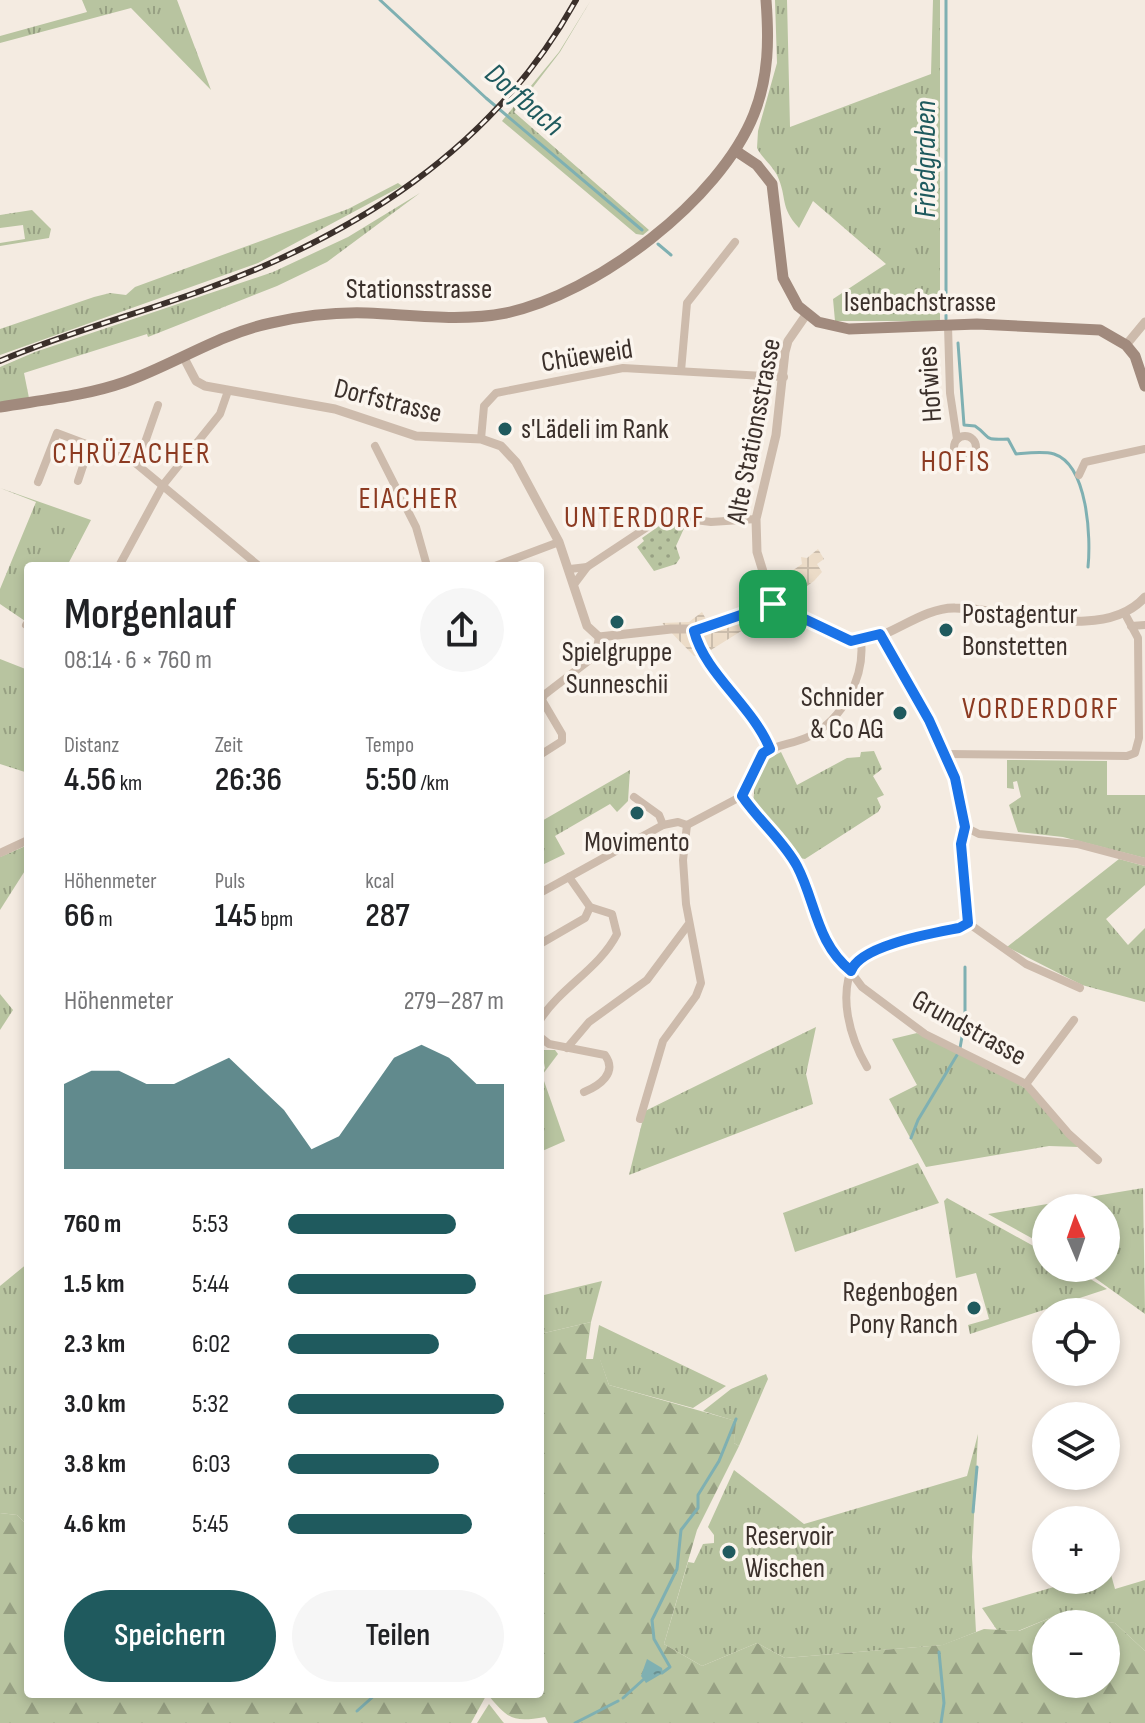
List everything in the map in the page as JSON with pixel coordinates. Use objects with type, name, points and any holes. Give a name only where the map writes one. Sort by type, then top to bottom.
[{"type":"main road","name":"Stationsstrasse","points":[[0,407],[97,390],[184,358],[234,333],[311,316],[364,313],[468,318],[506,313],[578,288],[649,238],[713,182],[736,151],[754,115],[767,66],[766,0]]},
{"type":"main road","name":"Isenbachstrasse","points":[[736,151],[757,165],[772,184],[783,278],[806,315],[829,326],[849,329],[948,326],[1082,328],[1112,335],[1126,345]]},
{"type":"main road","points":[[1126,345],[1135,356],[1145,386]]},
{"type":"street","points":[[681,371],[687,303],[735,242]]},
{"type":"street","name":"Alte Stationsstrasse","points":[[773,604],[757,552],[756,519],[776,435],[788,341],[806,315]]},
{"type":"street","points":[[1126,345],[1145,322]]},
{"type":"street","name":"Hofwies","points":[[948,326],[950,393],[957,439]]},
{"type":"street","name":"Dorfstrasse","points":[[184,358],[196,381],[228,391],[335,409],[416,436],[481,439],[501,446],[516,462],[559,542],[587,626],[599,637]]},
{"type":"street","name":"Chüeweid","points":[[481,439],[484,406],[496,393],[616,369],[784,377]]},
{"type":"street","points":[[121,562],[163,485],[220,414],[228,391]]},
{"type":"street","points":[[134,462],[142,451],[158,405]]},
{"type":"street","points":[[38,482],[57,433],[90,445],[134,462],[254,562]]},
{"type":"street","points":[[78,481],[90,445]]},
{"type":"street","points":[[375,446],[416,527],[426,562]]},
{"type":"street","points":[[1079,475],[1085,462],[1145,449]]},
{"type":"street","points":[[575,583],[587,567],[664,516],[711,522],[756,519]]},
{"type":"street","points":[[506,562],[559,542]]},
{"type":"street","points":[[570,569],[587,567]]},
{"type":"street","points":[[544,695],[596,655],[599,637],[671,629],[694,631],[773,604],[842,638],[861,641],[925,612],[952,608],[1092,622],[1125,614],[1145,597]]},
{"type":"street","points":[[946,754],[1132,755],[1138,748],[1139,738],[1138,638],[1125,614]]},
{"type":"street","points":[[1131,626],[1145,625]]},
{"type":"street","points":[[694,631],[705,657],[761,726],[770,749]]},
{"type":"street","points":[[880,634],[946,754],[965,827],[961,844],[968,923],[1026,964],[1080,988]]},
{"type":"street","points":[[544,891],[663,825],[678,822],[687,825],[742,796],[763,753],[802,740],[823,729],[857,683],[863,659],[861,641]]},
{"type":"street","points":[[544,703],[562,734],[562,741],[544,752]]},
{"type":"street","name":"Grundstrasse","points":[[742,796],[797,865],[819,929],[842,964],[874,998],[925,1034],[1026,1084],[1069,1134],[1098,1160]]},
{"type":"street","points":[[634,797],[659,815],[663,825]]},
{"type":"street","points":[[640,1119],[663,1041],[699,988],[701,974],[688,925],[683,860],[687,825]]},
{"type":"street","points":[[965,827],[995,837],[1077,844],[1145,862]]},
{"type":"street","points":[[0,853],[24,842]]},
{"type":"street","points":[[544,1014],[609,949],[617,934],[612,914],[590,907],[569,877]]},
{"type":"street","points":[[544,942],[585,918],[590,907]]},
{"type":"street","points":[[867,1067],[848,1027],[851,971],[855,962],[879,950],[968,923]]},
{"type":"street","points":[[567,1048],[589,1022],[647,980],[688,925]]},
{"type":"street","points":[[1026,1084],[1074,1020]]},
{"type":"street","points":[[544,1040],[549,1044],[605,1055],[610,1060],[603,1082],[584,1092]]},
{"type":"green space","points":[[82,0],[177,0],[211,90],[131,8],[0,43],[0,36],[87,12]]},
{"type":"green space","points":[[591,0],[560,52],[514,112],[649,230],[643,235],[636,234],[502,121],[559,52]]},
{"type":"green space","points":[[775,0],[787,0],[790,127],[931,74],[933,0],[940,0],[940,321],[835,321],[833,299],[886,264],[813,201],[799,228],[786,208],[777,175],[757,148],[758,131],[777,63]]},
{"type":"green space","points":[[398,183],[402,186],[258,263],[0,355],[0,329],[94,297],[110,293],[126,295],[135,287],[348,209]]},
{"type":"green space","points":[[420,193],[327,262],[277,286],[148,337],[147,334],[24,373],[29,398],[0,403],[0,367],[35,352],[273,272],[348,237]]},
{"type":"green space","points":[[32,210],[51,229],[49,238],[0,246],[0,243],[25,239],[23,225],[0,228],[0,215]]},
{"type":"green space","points":[[0,488],[91,520],[69,562],[24,562],[24,620],[0,604],[0,589],[36,502]]},
{"type":"green space","points":[[662,524],[686,524],[676,546],[680,558],[676,564],[654,571],[637,547],[644,541],[642,538]]},
{"type":"green space","points":[[0,659],[24,668],[24,772],[0,764]]},
{"type":"green space","points":[[874,751],[882,769],[873,776],[884,795],[877,798],[881,807],[878,812],[805,859],[794,857],[753,803],[755,783],[764,761],[781,752],[797,785],[847,758]]},
{"type":"green space","points":[[1007,760],[1107,761],[1107,795],[1145,795],[1145,858],[1063,837],[1018,832],[1009,805],[1021,797],[1017,781],[1013,782],[1014,789],[1007,788]]},
{"type":"green space","points":[[630,770],[628,801],[617,812],[610,804],[555,836],[565,854],[544,864],[544,820]]},
{"type":"green space","points":[[24,847],[24,872],[0,910],[0,857]]},
{"type":"green space","points":[[1119,859],[1145,866],[1145,885],[1106,919],[1128,945],[1145,928],[1145,1002],[1082,985],[1007,947]]},
{"type":"green space","points":[[0,994],[13,1010],[0,1030]]},
{"type":"green space","points":[[816,1027],[806,1074],[813,1104],[629,1175],[645,1111]]},
{"type":"green space","points":[[917,1033],[999,1071],[1028,1090],[1079,1147],[1049,1146],[926,1167],[889,1099],[917,1085],[892,1039]]},
{"type":"green space","points":[[544,1050],[555,1050],[558,1054],[544,1073]]},
{"type":"green space","points":[[544,1081],[565,1141],[544,1150]]},
{"type":"green space","points":[[918,1163],[939,1203],[795,1252],[783,1213]]},
{"type":"green space","points":[[1143,1188],[1145,1314],[1100,1282],[1120,1282],[1120,1194],[1107,1194]]},
{"type":"green space","points":[[947,1198],[1032,1245],[1032,1282],[1095,1282],[1107,1289],[1080,1298],[1032,1298],[1032,1314],[970,1334],[968,1325],[989,1319],[976,1273],[956,1278],[944,1201]]},
{"type":"green space","points":[[1032,1207],[1032,1238],[988,1214]]},
{"type":"green space","points":[[24,1266],[24,1522],[17,1515],[0,1513],[0,1286]]},
{"type":"green space","points":[[602,1281],[591,1322],[544,1333],[544,1295]]},
{"type":"green space","points":[[591,1322],[586,1359],[600,1359],[609,1385],[736,1421],[734,1443],[739,1446],[697,1530],[664,1644],[702,1666],[757,1643],[785,1658],[942,1645],[984,1629],[1019,1631],[1032,1626],[1032,1698],[1120,1698],[1120,1628],[1145,1651],[1145,1723],[548,1723],[545,1717],[511,1717],[491,1698],[544,1698],[544,1333]]},
{"type":"green space","points":[[599,1325],[726,1386],[693,1408],[609,1385],[600,1360],[593,1359]]},
{"type":"green space","points":[[766,1374],[768,1379],[739,1446],[734,1443],[735,1421],[703,1411],[731,1389]]},
{"type":"green space","points":[[978,1434],[972,1557],[976,1632],[943,1645],[785,1658],[757,1643],[702,1666],[664,1644],[688,1562],[694,1563],[703,1544],[714,1543],[714,1535],[708,1527],[734,1470],[804,1524],[967,1476]]},
{"type":"green space","points":[[0,1513],[17,1515],[24,1522],[24,1698],[485,1698],[471,1723],[0,1723]]},
{"type":"green space","points":[[1145,1580],[1145,1651],[1120,1628],[1120,1610],[1032,1610],[1032,1625],[1018,1631],[997,1630],[982,1608],[1032,1593],[1120,1594],[1120,1588]]},
{"type":"green space","points":[[489,1704],[503,1722],[504,1723],[477,1723]]},
{"type":"shaded area","points":[[818,549],[824,559],[817,564],[822,572],[814,581],[792,597],[775,589],[773,580],[786,571],[789,573],[802,564],[801,557],[807,558]]},
{"type":"shaded area","points":[[746,605],[759,620],[706,653],[694,656],[662,623],[689,622],[702,612],[707,621]]},
{"type":"water","points":[[647,1659],[662,1668],[663,1673],[646,1683],[641,1676]]},
{"type":"waterway","name":"Dorfbach","points":[[380,0],[486,98],[642,230]]},
{"type":"waterway","name":"Friedgraben","points":[[946,0],[946,319]]},
{"type":"waterway","name":"Dorfbach","points":[[658,244],[671,255]]},
{"type":"waterway","points":[[958,343],[964,425],[975,426],[990,438],[1008,439],[1016,454],[1050,453],[1065,461],[1074,472],[1085,504],[1088,567]]},
{"type":"waterway","name":"Dorfbach","points":[[960,1048],[965,1020],[965,967]]},
{"type":"waterway","name":"Dorfbach","points":[[911,1138],[918,1120],[957,1055]]},
{"type":"waterway","points":[[662,1673],[670,1667],[654,1639],[652,1620],[677,1569],[681,1530],[698,1508],[698,1495],[719,1461],[736,1419]]},
{"type":"waterway","name":"Dorfbach","points":[[973,1512],[977,1467]]},
{"type":"waterway","name":"Dorfbach","points":[[939,1652],[944,1703],[941,1723]]},
{"type":"waterway","points":[[623,1698],[644,1679]]},
{"type":"waterway","points":[[357,1711],[372,1698]]},
{"type":"waterway","points":[[575,1723],[618,1701]]},
{"type":"railway","points":[[0,361],[253,270],[310,245],[363,215],[414,182],[461,144],[504,101],[542,53],[576,0]]},
{"type":"place","name":"s'Lädeli im Rank","points":[[505,429]]},
{"type":"place","name":"Spielgruppe Sunneschii","points":[[617,622]]},
{"type":"place","name":"Postagentur Bonstetten","points":[[946,630]]},
{"type":"place","name":"Schnider & Co AG","points":[[900,713]]},
{"type":"place","name":"Movimento","points":[[637,813]]},
{"type":"place","name":"Regenbogen Pony Ranch","points":[[974,1308]]},
{"type":"place","name":"Reservoir Wischen","points":[[729,1552]]},
{"type":"district","name":"CHRÜZACHER","points":[[132,454]]},
{"type":"district","name":"HOFIS","points":[[956,462]]},
{"type":"district","name":"EIACHER","points":[[409,499]]},
{"type":"district","name":"UNTERDORF","points":[[635,518]]},
{"type":"district","name":"VORDERDORF","points":[[1041,709]]},
{"type":"route","points":[[773,604],[851,641],[880,634],[929,720],[955,778],[965,827],[961,844],[968,923],[959,928],[896,943],[855,962],[851,971],[842,964],[819,929],[797,865],[742,796],[763,753],[770,749],[761,726],[705,657],[694,631],[725,623],[773,604]]}]
